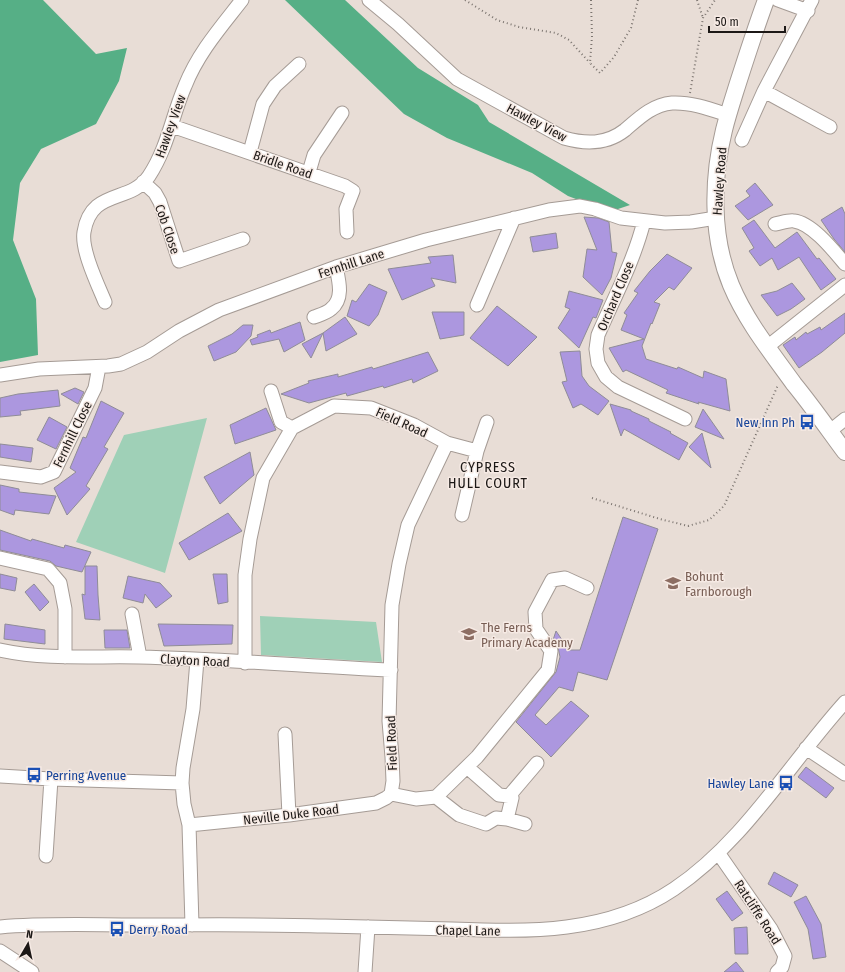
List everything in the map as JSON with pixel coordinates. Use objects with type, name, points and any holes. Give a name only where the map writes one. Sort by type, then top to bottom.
[{"type":"main road","name":"Hawley Road","points":[[766,0],[728,115],[723,136],[715,205],[719,243],[724,266],[731,285],[750,322],[845,452]]},
{"type":"street","name":"Hawley View","points":[[105,302],[86,253],[84,233],[89,218],[97,204],[136,189],[148,178],[161,156],[184,87],[196,61],[242,0]]},
{"type":"street","name":"Hawley View","points":[[369,0],[398,24],[457,79],[564,138],[584,142],[603,141],[624,130],[645,113],[671,104],[701,106],[728,115]]},
{"type":"street","name":"Hawley Road","points":[[742,140],[764,91],[810,5],[778,0]]},
{"type":"street","points":[[250,152],[263,104],[275,86],[299,64]]},
{"type":"street","points":[[764,91],[830,127]]},
{"type":"street","points":[[309,172],[314,155],[342,113]]},
{"type":"street","name":"Bridle Road","points":[[172,126],[309,172],[345,186],[353,191],[346,209],[347,232]]},
{"type":"street","name":"Cob Close","points":[[143,182],[155,193],[160,202],[179,261],[243,239]]},
{"type":"street","name":"Fernhill Lane","points":[[0,375],[39,369],[98,367],[121,364],[147,352],[179,331],[219,310],[336,267],[426,240],[549,210],[580,206],[595,209],[621,218],[665,223],[691,222],[716,218]]},
{"type":"street","points":[[476,304],[514,218]]},
{"type":"street","name":"Orchard Close","points":[[644,221],[634,253],[598,335],[596,349],[598,363],[606,377],[618,387],[685,419]]},
{"type":"street","points":[[776,224],[794,221],[807,225],[833,249],[845,264]]},
{"type":"street","points":[[314,317],[332,309],[339,300],[340,286],[336,267]]},
{"type":"street","points":[[767,347],[845,285]]},
{"type":"street","name":"Fernhill Close","points":[[0,472],[41,477],[54,472],[95,388],[98,367]]},
{"type":"street","points":[[245,663],[245,575],[250,539],[263,478],[292,428],[281,422],[271,391]]},
{"type":"street","name":"Field Road","points":[[292,428],[334,406],[371,408],[414,425],[447,443],[408,525],[392,605],[389,721],[393,781],[391,794]]},
{"type":"street","points":[[830,431],[845,419]]},
{"type":"street","points":[[462,515],[476,451],[487,422]]},
{"type":"street","points":[[447,443],[476,451]]},
{"type":"street","points":[[0,558],[48,569],[60,583],[65,609],[65,657]]},
{"type":"street","points":[[391,794],[416,799],[436,797],[477,757],[548,670],[551,651],[536,629],[535,612],[552,580],[565,578],[587,588]]},
{"type":"street","points":[[132,614],[140,657]]},
{"type":"street","name":"Clayton Road","points":[[0,650],[19,654],[65,657],[140,657],[391,670]]},
{"type":"street","points":[[192,925],[189,824],[184,804],[182,783],[183,768],[193,709],[197,660]]},
{"type":"street","name":"Chapel Lane","points":[[0,927],[192,925],[368,927],[508,931],[545,929],[597,922],[619,916],[646,905],[672,891],[694,875],[718,854],[740,831],[806,748],[845,702]]},
{"type":"street","points":[[285,734],[289,815]]},
{"type":"street","points":[[806,748],[845,774]]},
{"type":"street","points":[[509,796],[537,763]]},
{"type":"street","points":[[467,767],[499,795],[509,796]]},
{"type":"street","points":[[0,776],[182,783]]},
{"type":"street","points":[[46,856],[51,779]]},
{"type":"street","name":"Neville Duke Road","points":[[189,824],[289,815],[376,803],[391,794]]},
{"type":"street","points":[[508,819],[512,798],[509,796]]},
{"type":"street","points":[[436,797],[459,815],[472,820],[486,824],[496,818],[508,819],[525,824]]},
{"type":"street","name":"Ratcliffe Road","points":[[718,854],[771,928],[785,956],[782,967],[777,972]]},
{"type":"street","points":[[365,972],[368,927]]},
{"type":"street","points":[[0,951],[32,972]]},
{"type":"path","points":[[465,0],[497,20],[519,27],[556,33],[569,40],[600,73],[614,57],[631,28],[638,0]]},
{"type":"path","points":[[590,63],[592,36],[591,0]]},
{"type":"path","points":[[697,0],[703,18]]},
{"type":"path","points":[[688,104],[703,18],[715,0]]},
{"type":"path","points":[[592,498],[688,526],[709,520],[724,506],[778,385]]},
{"type":"green space","points":[[0,0],[43,0],[96,54],[127,48],[119,81],[96,124],[41,149],[20,183],[13,240],[36,299],[38,355],[0,362]]},
{"type":"green space","points":[[285,0],[345,0],[418,68],[478,105],[489,122],[630,205],[615,210],[592,205],[568,196],[532,173],[447,138],[404,114]]},
{"type":"green space","points":[[207,418],[165,573],[76,542],[124,435]]},
{"type":"green space","points":[[260,616],[376,622],[382,662],[261,655]]},
{"type":"building","points":[[755,183],[773,205],[748,220],[735,206],[750,196],[746,191]]},
{"type":"building","points":[[842,207],[845,214],[845,252],[821,220]]},
{"type":"building","points":[[584,217],[598,218],[609,222],[612,252],[617,253],[611,278],[602,295],[583,277],[587,249],[597,250]]},
{"type":"building","points":[[754,220],[775,248],[797,232],[817,259],[819,258],[836,279],[821,290],[799,257],[778,270],[772,258],[760,266],[749,251],[754,248],[742,228]]},
{"type":"building","points":[[556,233],[558,248],[533,252],[530,237]]},
{"type":"building","points":[[667,254],[692,268],[674,290],[669,287],[654,302],[660,304],[642,346],[646,359],[677,369],[678,367],[703,378],[704,371],[726,379],[730,411],[698,402],[699,404],[666,393],[668,390],[626,370],[623,372],[609,348],[644,339],[621,330],[627,315],[624,313],[638,293],[634,291],[650,271]]},
{"type":"building","points":[[453,255],[456,283],[431,278],[435,286],[402,300],[388,269],[431,263],[428,257]]},
{"type":"building","points":[[792,283],[805,299],[791,309],[777,316],[761,295],[777,291]]},
{"type":"building","points":[[369,284],[387,292],[378,315],[369,326],[347,316],[352,300],[356,302]]},
{"type":"building","points":[[569,291],[603,300],[596,318],[593,317],[579,348],[558,328],[570,309],[565,307]]},
{"type":"building","points":[[497,306],[537,337],[508,366],[470,338]]},
{"type":"building","points":[[432,312],[464,312],[464,335],[440,339]]},
{"type":"building","points":[[845,313],[845,333],[799,368],[783,345],[795,337],[796,340],[806,332],[807,334],[820,327],[821,330]]},
{"type":"building","points":[[345,317],[357,334],[326,351],[323,333]]},
{"type":"building","points":[[300,322],[305,340],[284,352],[279,339],[252,345],[250,340],[258,337],[257,335],[270,330],[271,333]]},
{"type":"building","points":[[243,325],[253,325],[251,336],[236,352],[214,361],[208,346],[232,334]]},
{"type":"building","points":[[323,333],[311,358],[302,344]]},
{"type":"building","points":[[580,351],[582,376],[589,386],[609,401],[598,415],[581,404],[573,408],[562,382],[567,381],[560,352]]},
{"type":"building","points":[[428,352],[438,371],[413,383],[412,379],[384,388],[383,386],[347,396],[346,393],[309,403],[281,394],[309,383],[308,381],[338,374],[338,377],[372,367],[373,369]]},
{"type":"building","points":[[75,388],[84,392],[78,404],[61,394]]},
{"type":"building","points":[[58,390],[60,406],[20,411],[21,415],[0,417],[0,398],[18,394]]},
{"type":"building","points":[[101,401],[124,413],[104,447],[108,449],[86,486],[90,489],[67,515],[54,488],[76,472],[70,468],[83,437],[86,438]]},
{"type":"building","points":[[610,404],[631,410],[649,419],[649,421],[671,432],[670,433],[688,443],[679,460],[624,429],[621,436]]},
{"type":"building","points":[[266,408],[276,430],[235,444],[230,425]]},
{"type":"building","points":[[703,409],[724,439],[695,427]]},
{"type":"building","points":[[49,417],[67,427],[56,449],[37,440]]},
{"type":"building","points":[[702,433],[711,468],[689,447]]},
{"type":"building","points":[[0,444],[33,448],[31,462],[0,457]]},
{"type":"building","points":[[250,452],[254,475],[220,504],[204,477]]},
{"type":"building","points":[[0,485],[19,489],[19,492],[56,496],[49,514],[15,510],[14,515],[0,510]]},
{"type":"building","points":[[228,513],[242,531],[189,560],[179,543]]},
{"type":"building","points":[[623,517],[658,529],[607,680],[578,672],[573,691],[559,687],[535,715],[546,725],[571,701],[589,716],[551,757],[516,722],[556,672],[560,657],[558,647],[553,640],[556,631],[569,650],[580,650]]},
{"type":"building","points":[[0,530],[31,541],[32,539],[64,548],[65,545],[91,552],[82,572],[56,566],[50,561],[0,550]]},
{"type":"building","points":[[85,566],[97,566],[100,620],[85,619],[82,594],[85,595]]},
{"type":"building","points":[[0,574],[17,578],[15,591],[0,588]]},
{"type":"building","points":[[213,574],[227,574],[228,602],[218,604]]},
{"type":"building","points":[[128,576],[160,583],[172,596],[156,608],[145,594],[143,603],[123,598]]},
{"type":"building","points":[[34,584],[49,602],[40,611],[25,592]]},
{"type":"building","points":[[5,624],[45,630],[45,644],[4,639]]},
{"type":"building","points":[[158,624],[233,625],[232,644],[164,646]]},
{"type":"building","points":[[104,630],[127,630],[130,648],[105,648]]},
{"type":"building","points":[[806,767],[834,788],[826,798],[798,777]]},
{"type":"building","points":[[774,872],[798,885],[791,897],[768,884]]},
{"type":"building","points":[[727,891],[743,913],[732,921],[716,899]]},
{"type":"building","points":[[806,896],[821,924],[826,957],[813,959],[808,929],[794,902]]},
{"type":"building","points":[[747,927],[748,954],[735,954],[734,928]]},
{"type":"building","points":[[736,962],[744,972],[724,972]]},
{"type":"place","name":"New Inn Ph","points":[[807,422]]},
{"type":"place","name":"Bohunt Farnborough","points":[[673,583]]},
{"type":"place","name":"The Ferns Primary Academy","points":[[469,634]]},
{"type":"place","name":"Perring Avenue","points":[[34,775]]},
{"type":"place","name":"Hawley Lane","points":[[786,783]]},
{"type":"place","name":"Derry Road","points":[[117,929]]},
{"type":"district","name":"CYPRESS HULL COURT","points":[[488,476]]}]
